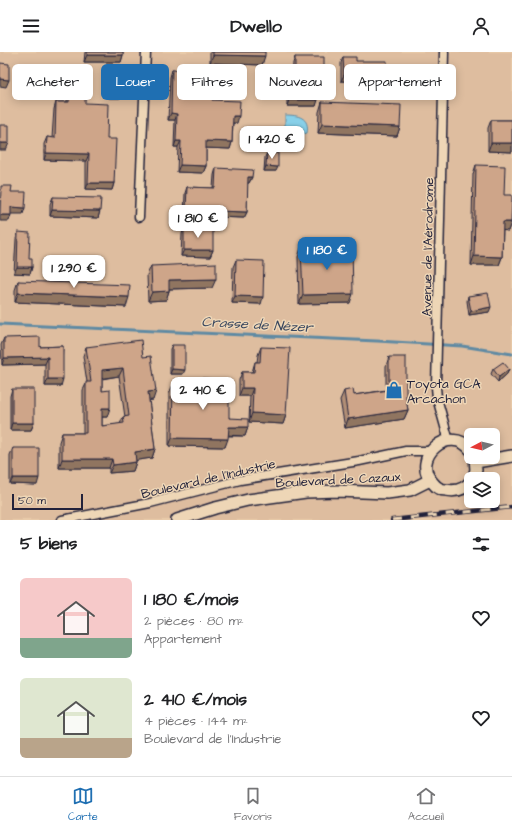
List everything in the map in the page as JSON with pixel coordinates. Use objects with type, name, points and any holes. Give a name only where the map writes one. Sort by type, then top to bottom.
[{"type":"main road","points":[[464,444],[457,441],[449,441],[442,442],[435,446],[427,458],[426,466],[430,480],[436,486],[444,490],[452,491],[464,487]]},
{"type":"main road","points":[[500,457],[512,456]]},
{"type":"main road","name":"Boulevard de Cazaux","points":[[177,520],[214,508],[248,500],[306,492],[392,492],[410,490],[430,480]]},
{"type":"street","points":[[139,217],[146,52]]},
{"type":"street","name":"Avenue de l'Aérodrome","points":[[444,52],[436,398],[449,441]]},
{"type":"street","name":"Boulevard de l'Industrie","points":[[62,520],[150,503],[240,480],[359,461],[406,451],[430,452]]},
{"type":"shaded area","points":[[0,52],[512,52],[512,520],[0,520]]},
{"type":"water","points":[[285,115],[298,116],[305,120],[307,123],[307,133],[300,135],[290,134],[285,127]]},
{"type":"building","points":[[87,52],[123,52],[123,55],[87,55]]},
{"type":"building","points":[[213,52],[265,52],[265,56],[213,55]]},
{"type":"building","points":[[295,57],[324,57],[324,64],[295,64]]},
{"type":"building","points":[[343,57],[356,57],[356,61],[387,61],[387,64],[344,64],[344,75]]},
{"type":"building","points":[[0,63],[9,64],[9,80],[0,79]]},
{"type":"building","points":[[172,70],[177,70],[177,100],[240,101],[239,116],[233,116],[232,142],[206,141],[206,166],[180,165],[181,141],[176,141],[177,114],[171,113]]},
{"type":"building","points":[[69,100],[85,100],[85,103],[108,104],[107,139],[116,139],[114,183],[88,183],[89,154],[46,153],[47,137],[55,138],[56,102],[69,102]]},
{"type":"building","points":[[322,102],[401,105],[400,127],[322,124]]},
{"type":"building","points":[[491,120],[512,120],[512,143],[491,143]]},
{"type":"building","points":[[0,125],[9,125],[9,143],[0,143]]},
{"type":"building","points":[[267,153],[278,153],[278,167],[266,166]]},
{"type":"building","points":[[476,165],[505,166],[504,195],[512,195],[512,198],[511,222],[503,222],[502,257],[474,256]]},
{"type":"building","points":[[216,168],[253,170],[252,177],[248,177],[247,212],[186,210],[187,187],[215,188]]},
{"type":"building","points":[[1,186],[12,186],[11,192],[26,192],[25,208],[11,207],[11,215],[0,215]]},
{"type":"building","points":[[53,197],[101,198],[100,211],[52,210]]},
{"type":"building","points":[[184,227],[213,228],[213,250],[184,250]]},
{"type":"building","points":[[18,232],[30,233],[29,258],[32,258],[32,267],[17,267]]},
{"type":"building","points":[[352,246],[353,294],[303,295],[301,248]]},
{"type":"building","points":[[236,260],[264,261],[263,297],[235,296]]},
{"type":"building","points":[[216,263],[216,279],[169,280],[169,291],[152,292],[151,266]]},
{"type":"building","points":[[18,281],[130,285],[129,297],[18,293]]},
{"type":"building","points":[[488,293],[491,307],[471,311],[468,296]]},
{"type":"building","points":[[40,337],[40,347],[63,346],[63,379],[48,379],[48,357],[4,358],[4,338]]},
{"type":"building","points":[[141,340],[143,357],[151,356],[156,391],[148,392],[155,449],[135,452],[136,462],[113,465],[112,459],[62,459],[62,433],[86,433],[86,382],[91,382],[86,347]],"holes":[[[123,368],[129,416],[123,417],[124,423],[102,426],[102,408],[110,408],[110,390],[102,391],[102,370]]]},
{"type":"building","points":[[172,345],[185,345],[185,370],[172,369]]},
{"type":"building","points":[[261,347],[290,348],[286,415],[252,413],[253,388],[242,388],[242,372],[254,372],[255,362],[260,362]]},
{"type":"building","points":[[389,357],[406,357],[406,399],[408,410],[348,419],[344,391],[353,389],[354,395],[389,390]]},
{"type":"building","points":[[503,362],[509,369],[499,377],[493,369]]},
{"type":"building","points":[[201,378],[223,379],[222,395],[229,395],[229,418],[248,419],[248,427],[229,427],[228,439],[172,438],[173,385],[201,385]]},
{"type":"building","points":[[12,389],[34,389],[34,423],[12,423]]},
{"type":"building","points":[[13,448],[39,448],[39,478],[13,478]]},
{"type":"waterway","name":"Crasse de Nézer","points":[[0,324],[377,341],[462,346],[512,354]]},
{"type":"railway","points":[[392,520],[512,507]]},
{"type":"place","name":"Toyota GCA Arcachon","points":[[394,390]]}]
